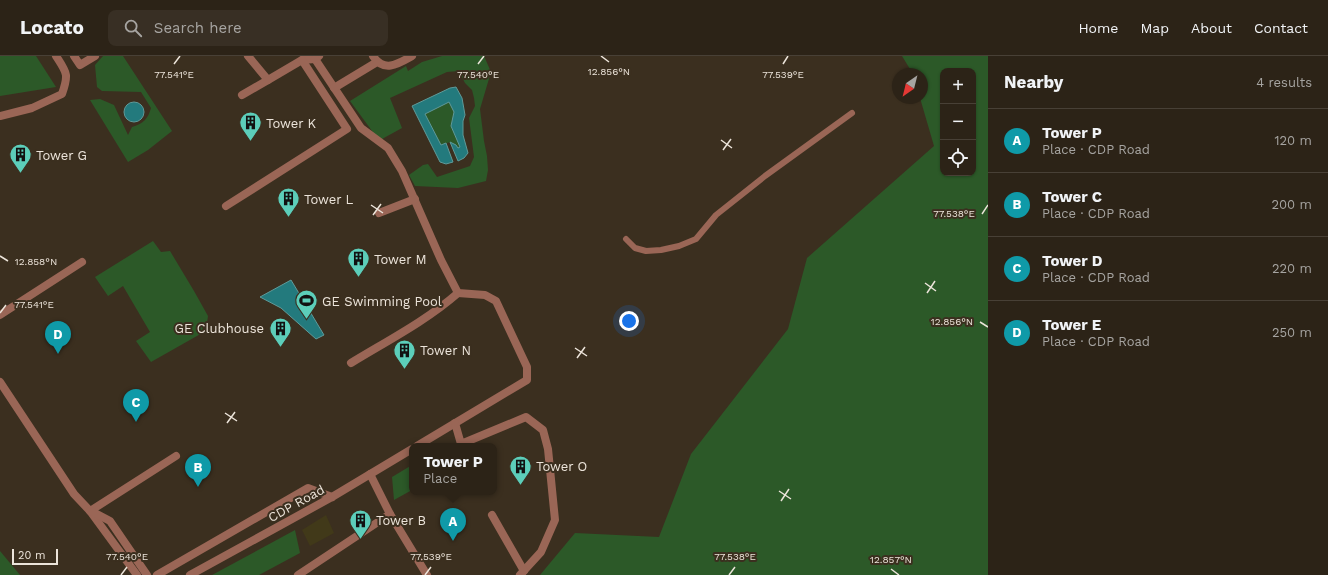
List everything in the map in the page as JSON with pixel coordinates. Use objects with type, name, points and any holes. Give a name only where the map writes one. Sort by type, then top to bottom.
[{"type":"street","points":[[0,116],[32,108],[62,94],[66,83],[67,73],[56,56]]},
{"type":"street","points":[[74,56],[80,65],[95,56]]},
{"type":"street","points":[[248,56],[268,80]]},
{"type":"street","points":[[334,88],[375,59],[386,66],[398,64],[412,56]]},
{"type":"street","points":[[242,95],[302,60],[317,57],[334,88],[361,128],[388,148],[402,172],[441,260],[458,293]]},
{"type":"street","points":[[226,206],[347,129],[302,60]]},
{"type":"street","points":[[380,213],[415,199]]},
{"type":"street","points":[[0,315],[82,262]]},
{"type":"street","points":[[352,363],[422,320],[458,293],[485,295],[496,301],[526,367],[527,380],[422,443]]},
{"type":"street","points":[[0,382],[74,494],[90,511],[137,575]]},
{"type":"street","points":[[464,443],[526,417],[543,430],[548,450],[555,520],[540,552],[522,573],[492,515]]},
{"type":"street","points":[[455,423],[462,443]]},
{"type":"street","name":"CDP Road","points":[[190,575],[332,496],[409,451]]},
{"type":"street","points":[[90,511],[176,456]]},
{"type":"street","points":[[370,474],[390,514],[427,575]]},
{"type":"street","points":[[157,575],[308,488],[332,496]]},
{"type":"street","points":[[90,511],[110,521],[147,575]]},
{"type":"street","points":[[298,575],[390,514]]},
{"type":"lane","points":[[626,239],[635,248],[646,251],[678,246],[696,239],[716,215],[765,176],[852,113]]},
{"type":"green space","points":[[0,56],[36,56],[56,87],[0,96]]},
{"type":"green space","points":[[103,56],[123,56],[172,131],[148,150],[128,162],[90,100],[100,99],[114,105],[128,135],[132,127],[144,120],[151,108],[141,92],[102,91],[97,87],[95,65]]},
{"type":"green space","points":[[442,56],[484,56],[491,72],[480,109],[487,156],[488,170],[486,181],[458,188],[415,186],[409,175],[423,165],[428,164],[437,177],[470,166],[474,157],[469,118],[475,106],[472,90],[465,83],[459,71],[447,72],[390,98],[402,128],[382,139],[375,135],[350,101],[406,66],[408,71],[422,62]]},
{"type":"green space","points":[[902,56],[988,56],[988,575],[540,575],[575,533],[659,537],[691,454],[788,329],[807,258],[934,146],[922,104],[928,104],[928,68],[909,68]]},
{"type":"green space","points":[[449,102],[454,112],[451,126],[460,147],[458,148],[450,142],[441,145],[425,114]]},
{"type":"green space","points":[[153,241],[161,252],[170,251],[208,316],[204,332],[151,362],[136,341],[150,332],[123,286],[108,296],[95,277]]},
{"type":"green space","points":[[409,467],[409,492],[394,500],[392,477]]},
{"type":"green space","points":[[295,530],[300,553],[259,575],[212,575]]},
{"type":"green space","points":[[0,551],[20,575],[0,575]]},
{"type":"sand","points":[[326,515],[334,533],[310,546],[302,530]]},
{"type":"water","points":[[456,87],[462,98],[465,115],[463,121],[463,135],[468,153],[464,158],[458,161],[450,142],[458,148],[460,147],[451,126],[454,112],[449,102],[425,114],[441,145],[446,143],[453,162],[446,164],[440,162],[412,106],[450,88]]},
{"type":"water","points":[[134,102],[141,105],[144,112],[141,119],[134,122],[127,119],[124,112],[127,105]]},
{"type":"water","name":"GE Swimming Pool","points":[[291,280],[324,335],[316,339],[281,308],[260,297]]},
{"type":"place","name":"Tower K","points":[[250,142]]},
{"type":"place","name":"Tower G","points":[[21,174]]},
{"type":"place","name":"Tower L","points":[[288,218]]},
{"type":"place","name":"Tower M","points":[[359,278]]},
{"type":"place","name":"GE Swimming Pool","points":[[306,320]]},
{"type":"place","name":"GE Clubhouse","points":[[280,348]]},
{"type":"place","name":"Tower E","points":[[58,354]]},
{"type":"place","name":"Tower N","points":[[404,370]]},
{"type":"place","name":"Tower D","points":[[136,422]]},
{"type":"place","name":"Tower O","points":[[521,486]]},
{"type":"place","name":"Tower C","points":[[198,487]]},
{"type":"place","name":"Tower B","points":[[360,540]]},
{"type":"place","name":"Tower P","points":[[453,541]]}]
